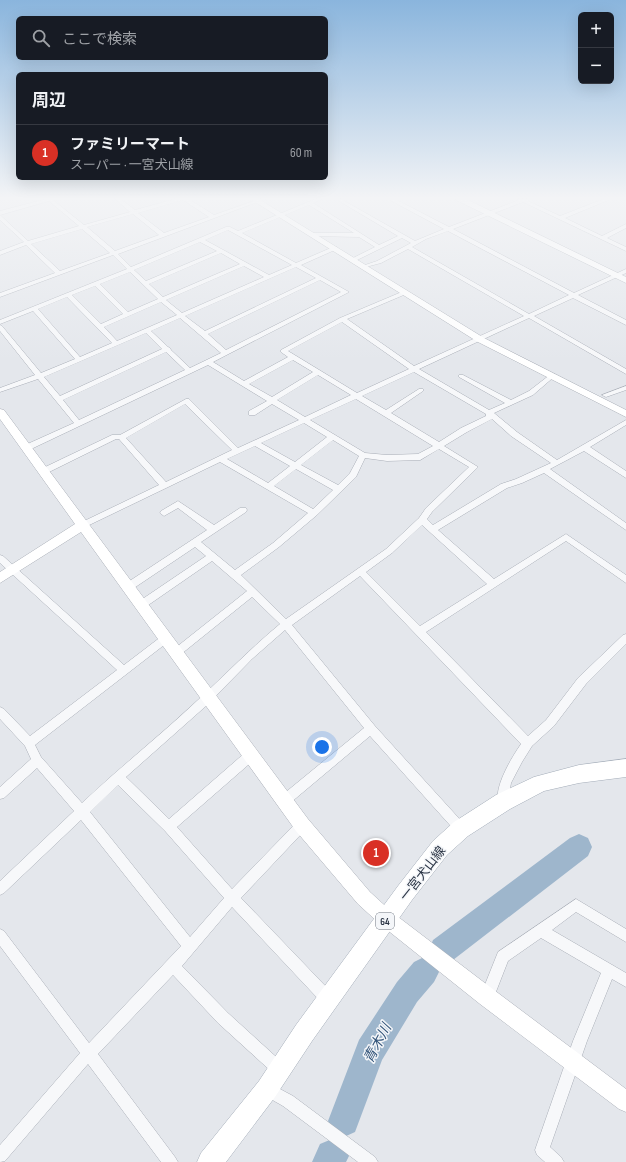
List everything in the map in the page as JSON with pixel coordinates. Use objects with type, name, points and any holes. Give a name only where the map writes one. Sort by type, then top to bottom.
[{"type":"main road","name":"一宮犬山線","points":[[210,1162],[267,1089],[328,999],[440,848],[461,828],[503,802],[541,783],[579,774],[626,768]]},
{"type":"street","points":[[37,252],[59,273]]},
{"type":"street","points":[[0,322],[172,252]]},
{"type":"street","points":[[145,284],[218,252]]},
{"type":"street","points":[[223,252],[269,277]]},
{"type":"street","points":[[26,448],[188,370],[208,362],[224,352],[346,292],[272,252]]},
{"type":"street","points":[[0,396],[325,252]]},
{"type":"street","points":[[342,252],[404,293],[481,340],[626,414]]},
{"type":"street","points":[[354,260],[369,252]]},
{"type":"street","points":[[364,267],[396,252]]},
{"type":"street","points":[[424,252],[530,317],[626,372]]},
{"type":"street","points":[[494,252],[626,323]]},
{"type":"street","points":[[570,252],[626,280]]},
{"type":"street","points":[[0,295],[114,253],[129,270],[162,300],[224,352]]},
{"type":"street","points":[[99,327],[244,264]]},
{"type":"street","points":[[0,578],[83,525],[164,485],[414,369],[481,340],[626,271]]},
{"type":"street","points":[[204,334],[321,278]]},
{"type":"street","points":[[96,283],[127,315]]},
{"type":"street","points":[[0,889],[61,832],[81,810],[202,703],[249,656],[286,624],[389,551],[474,467],[358,395],[283,351],[342,319],[404,293]]},
{"type":"street","points":[[67,294],[117,344]]},
{"type":"street","points":[[34,308],[79,360]]},
{"type":"street","points":[[342,319],[414,369],[489,413],[514,434],[557,463]]},
{"type":"street","points":[[0,327],[78,424]]},
{"type":"street","points":[[147,331],[168,349],[188,370]]},
{"type":"street","points":[[59,399],[168,349]]},
{"type":"street","points":[[244,384],[293,357]]},
{"type":"street","points":[[208,362],[363,455],[387,458],[420,457],[438,445],[490,417],[489,413]]},
{"type":"street","points":[[252,413],[318,372]]},
{"type":"street","points":[[461,376],[511,403]]},
{"type":"street","points":[[489,413],[531,393],[553,376]]},
{"type":"street","points":[[0,390],[40,378]]},
{"type":"street","points":[[606,395],[626,388]]},
{"type":"street","points":[[387,413],[421,390]]},
{"type":"street","points":[[44,471],[115,437],[121,437],[186,401],[237,451]]},
{"type":"street","points":[[0,412],[302,824],[364,898],[387,919],[486,997],[573,1064],[626,1102]]},
{"type":"street","points":[[433,529],[504,486],[519,481],[557,463],[626,422]]},
{"type":"street","points":[[121,437],[164,485]]},
{"type":"street","points":[[268,487],[332,437]]},
{"type":"street","points":[[256,443],[338,489]]},
{"type":"street","points":[[584,447],[626,475]]},
{"type":"street","points":[[235,575],[276,545],[314,513],[353,476],[363,455]]},
{"type":"street","points":[[221,459],[314,513]]},
{"type":"street","points":[[544,469],[626,527]]},
{"type":"street","points":[[164,512],[178,504],[214,530]]},
{"type":"street","points":[[128,587],[243,510]]},
{"type":"street","points":[[422,520],[493,584]]},
{"type":"street","points":[[419,632],[566,537],[626,580]]},
{"type":"street","points":[[195,542],[211,557],[251,589],[252,592],[286,624],[371,729],[461,828]]},
{"type":"street","points":[[141,605],[211,557]]},
{"type":"street","points":[[0,558],[124,671]]},
{"type":"street","points":[[360,571],[528,743]]},
{"type":"street","points":[[177,652],[252,592]]},
{"type":"street","points":[[503,802],[506,782],[518,758],[528,743],[550,722],[582,682],[626,638]]},
{"type":"street","points":[[29,743],[165,639]]},
{"type":"street","points":[[0,712],[29,743],[37,760],[81,810],[190,947]]},
{"type":"street","points":[[285,800],[371,729]]},
{"type":"street","points":[[169,827],[251,755]]},
{"type":"street","points":[[0,794],[37,760]]},
{"type":"street","points":[[118,777],[169,827],[232,898],[328,999]]},
{"type":"street","points":[[0,1156],[89,1053],[173,966],[232,898],[302,824]]},
{"type":"street","points":[[486,997],[503,957],[576,905],[626,936]]},
{"type":"street","points":[[540,930],[609,968],[626,980]]},
{"type":"street","points":[[0,935],[170,1162]]},
{"type":"street","points":[[173,966],[223,1018],[280,1070]]},
{"type":"street","points":[[556,1162],[542,1150],[580,1041],[609,968]]},
{"type":"street","points":[[267,1089],[288,1101],[370,1162]]},
{"type":"waterway","name":"青木川","points":[[443,950],[579,847]]},
{"type":"waterway","name":"青木川","points":[[344,1121],[370,1051],[407,992],[424,972]]},
{"type":"waterway","name":"青木川","points":[[329,1162],[332,1156]]},
{"type":"place","name":"ファミリーマート","points":[[376,853]]}]
